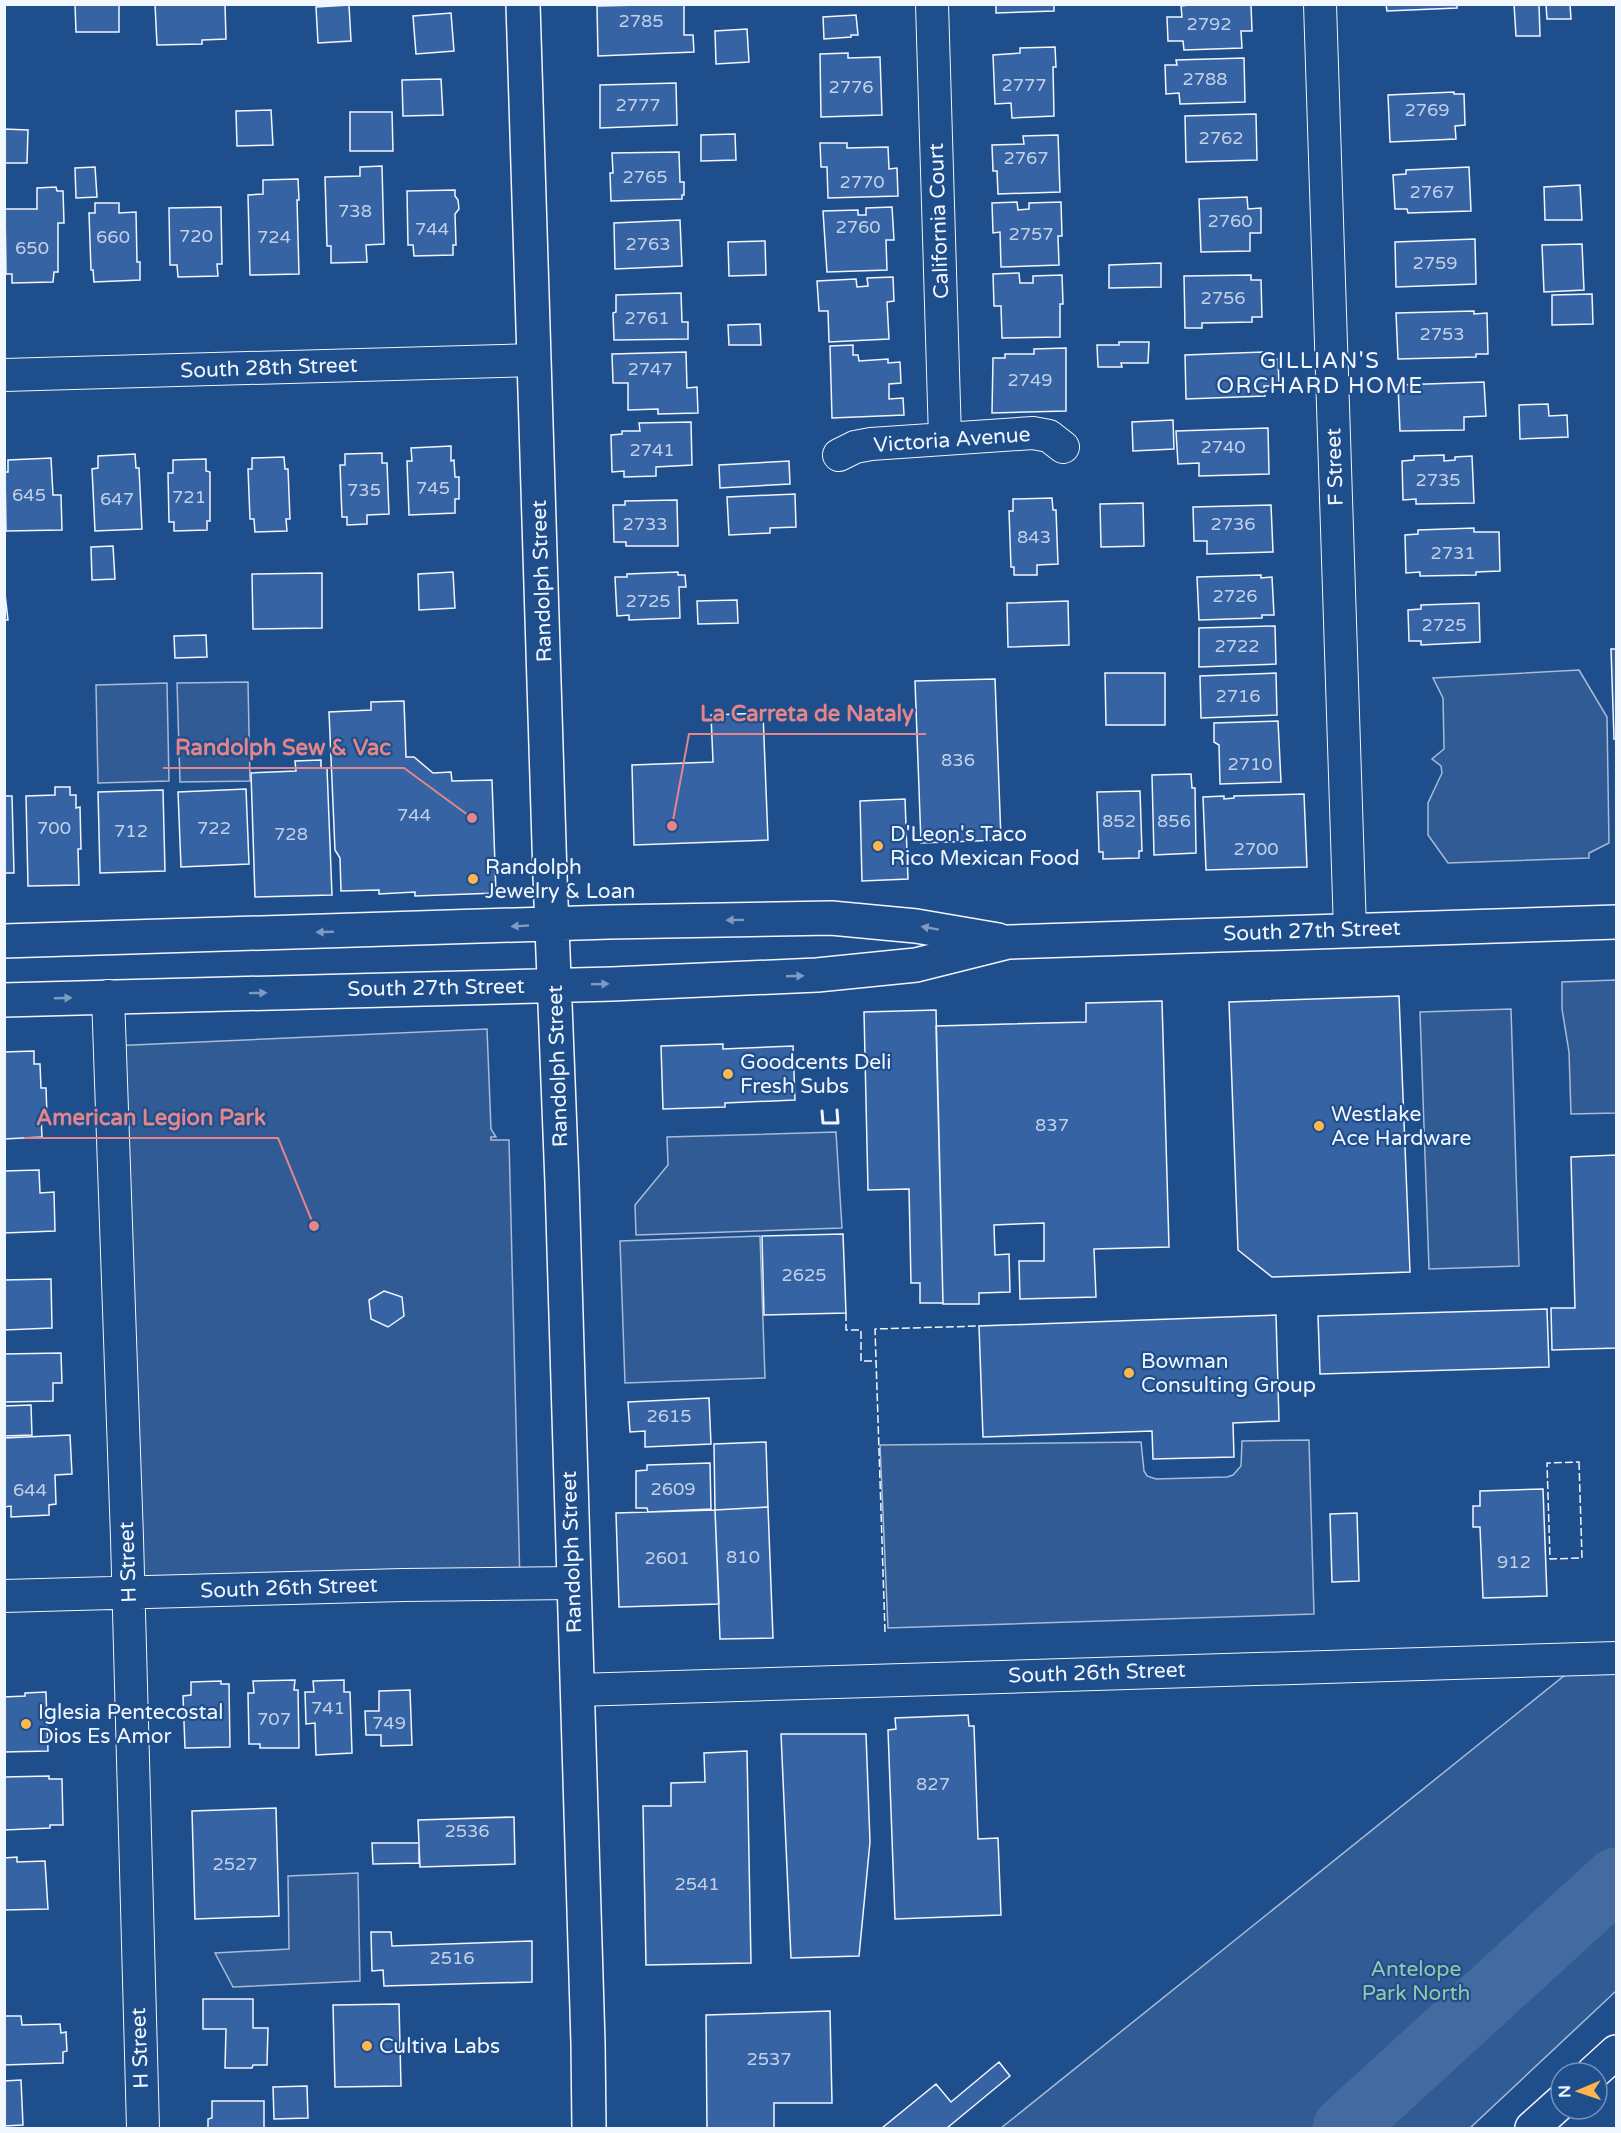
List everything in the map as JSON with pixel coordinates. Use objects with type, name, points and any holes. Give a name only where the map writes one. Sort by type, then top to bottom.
[{"type":"main road","name":"Randolph Street","points":[[523,4],[562,1183],[589,2128]]},
{"type":"main road","name":"South 27th Street","points":[[4,941],[831,918],[916,926],[1008,942],[1617,922]]},
{"type":"main road","name":"South 27th Street","points":[[4,1000],[554,985],[841,973],[916,965],[1008,942]]},
{"type":"main road","points":[[1532,2128],[1549,2113]]},
{"type":"street","name":"California Court","points":[[932,4],[945,438]]},
{"type":"street","name":"F Street","points":[[1320,4],[1350,930]]},
{"type":"street","name":"South 28th Street","points":[[4,375],[534,360]]},
{"type":"street","name":"Victoria Avenue","points":[[839,455],[855,447],[871,444],[1033,433],[1049,436],[1063,447]]},
{"type":"street","name":"H Street","points":[[108,996],[143,2128]]},
{"type":"street","name":"South 26th Street","points":[[4,1596],[403,1585],[573,1583]]},
{"type":"street","name":"South 26th Street","points":[[577,1690],[1617,1658]]},
{"type":"shaded area","points":[[1579,670],[1607,717],[1609,843],[1589,853],[1589,858],[1448,863],[1428,835],[1428,803],[1442,773],[1441,766],[1432,759],[1444,749],[1443,698],[1433,678]]},
{"type":"shaded area","points":[[248,682],[250,781],[180,782],[177,683]]},
{"type":"shaded area","points":[[167,683],[169,781],[98,783],[96,685]]},
{"type":"shaded area","points":[[1616,980],[1616,1113],[1571,1114],[1569,1052],[1562,1009],[1562,982]]},
{"type":"shaded area","points":[[1511,1009],[1519,1266],[1429,1269],[1420,1012]]},
{"type":"shaded area","points":[[487,1029],[491,1129],[496,1137],[491,1137],[491,1140],[509,1140],[520,1585],[128,1592],[110,1046]]},
{"type":"shaded area","points":[[836,1132],[842,1228],[636,1235],[635,1205],[668,1165],[667,1137]]},
{"type":"shaded area","points":[[760,1236],[765,1378],[625,1383],[620,1241]]},
{"type":"shaded area","points":[[1309,1440],[1314,1614],[888,1628],[880,1445],[1141,1442],[1144,1471],[1147,1476],[1156,1479],[1227,1477],[1233,1475],[1241,1466],[1242,1441]]},
{"type":"shaded area","name":"Antelope Park North","points":[[1616,1658],[1616,1991],[1470,2128],[1001,2128],[1585,1659]]},
{"type":"shaded area","points":[[358,1873],[360,1981],[233,1987],[215,1953],[289,1949],[288,1876]]},
{"type":"building","points":[[75,4],[119,4],[119,32],[76,32]]},
{"type":"building","points":[[155,4],[225,4],[226,39],[202,40],[202,44],[157,45]]},
{"type":"building","points":[[684,4],[684,35],[693,35],[694,52],[598,56],[597,6]]},
{"type":"building","points":[[996,4],[1054,4],[1054,11],[996,13]]},
{"type":"building","points":[[1251,4],[1252,31],[1241,31],[1242,48],[1184,50],[1183,41],[1168,41],[1167,17],[1182,17],[1181,6]]},
{"type":"building","points":[[1386,4],[1457,4],[1457,8],[1387,11]]},
{"type":"building","points":[[1514,4],[1539,4],[1540,36],[1516,36]]},
{"type":"building","points":[[1546,4],[1570,4],[1571,19],[1547,19]]},
{"type":"building","points":[[349,5],[351,41],[318,43],[316,7]]},
{"type":"building","points":[[451,13],[454,51],[416,54],[413,16]]},
{"type":"building","points":[[856,15],[858,35],[824,39],[823,17]]},
{"type":"building","points":[[747,29],[749,62],[716,64],[715,31]]},
{"type":"building","points":[[1055,47],[1054,116],[1012,118],[1011,103],[995,104],[993,55],[1020,53],[1020,48]]},
{"type":"building","points":[[848,53],[848,58],[880,57],[882,115],[821,117],[820,54]]},
{"type":"building","points":[[1244,58],[1245,102],[1180,104],[1179,93],[1166,94],[1165,65],[1177,65],[1176,60]]},
{"type":"building","points":[[441,79],[443,115],[403,116],[402,80]]},
{"type":"building","points":[[676,83],[677,125],[600,128],[600,85]]},
{"type":"building","points":[[1454,92],[1454,94],[1464,94],[1465,125],[1455,126],[1456,139],[1390,142],[1388,95]]},
{"type":"building","points":[[271,110],[273,145],[237,146],[236,111]]},
{"type":"building","points":[[350,112],[392,112],[393,151],[350,151]]},
{"type":"building","points":[[1256,114],[1257,160],[1186,162],[1185,116]]},
{"type":"building","points":[[4,129],[28,130],[27,163],[4,163]]},
{"type":"building","points":[[735,134],[736,160],[701,161],[701,135]]},
{"type":"building","points":[[1058,135],[1060,192],[998,194],[997,171],[993,171],[992,145],[1024,144],[1023,136]]},
{"type":"building","points":[[820,143],[847,143],[847,148],[888,147],[889,169],[897,168],[898,196],[828,198],[827,167],[821,167]]},
{"type":"building","points":[[679,152],[680,182],[684,182],[682,199],[611,201],[612,153]]},
{"type":"building","points":[[382,166],[384,244],[366,245],[367,262],[331,263],[331,246],[327,246],[325,177],[360,176],[360,167]]},
{"type":"building","points":[[95,167],[97,197],[76,198],[75,168]]},
{"type":"building","points":[[1469,167],[1471,211],[1408,213],[1407,209],[1395,209],[1393,175],[1406,174],[1406,170]]},
{"type":"building","points":[[298,179],[299,274],[250,275],[248,195],[263,194],[263,180]]},
{"type":"building","points":[[1580,185],[1582,220],[1545,220],[1544,187]]},
{"type":"building","points":[[56,187],[57,191],[63,191],[64,223],[58,223],[58,272],[54,272],[53,282],[12,283],[12,274],[6,274],[5,209],[37,209],[37,188]]},
{"type":"building","points":[[455,190],[459,209],[455,214],[456,245],[453,245],[453,255],[414,256],[413,245],[408,245],[407,191]]},
{"type":"building","points":[[1247,197],[1248,209],[1261,208],[1261,233],[1250,233],[1250,251],[1201,252],[1199,199]]},
{"type":"building","points":[[1017,202],[1018,210],[1029,209],[1029,203],[1061,202],[1062,236],[1058,236],[1059,265],[1001,267],[1000,232],[993,233],[992,203]]},
{"type":"building","points":[[95,203],[119,203],[119,213],[136,212],[137,262],[140,262],[140,280],[94,282],[93,270],[91,270],[89,213],[95,213]]},
{"type":"building","points":[[221,207],[222,264],[217,264],[218,276],[178,277],[177,265],[170,265],[169,208]]},
{"type":"building","points":[[892,207],[894,240],[886,240],[887,270],[827,272],[823,211],[858,210],[858,215],[866,215],[866,208]]},
{"type":"building","points":[[680,220],[682,266],[615,269],[614,223]]},
{"type":"building","points":[[1475,239],[1476,284],[1396,287],[1395,242]]},
{"type":"building","points":[[765,241],[766,275],[729,276],[728,242]]},
{"type":"building","points":[[1582,244],[1584,290],[1544,292],[1542,245]]},
{"type":"building","points":[[1161,263],[1161,287],[1109,288],[1109,265]]},
{"type":"building","points":[[1019,273],[1020,283],[1033,283],[1033,276],[1062,275],[1063,304],[1060,304],[1060,337],[1002,338],[1001,306],[994,306],[993,274]]},
{"type":"building","points":[[1251,275],[1251,280],[1261,280],[1262,317],[1252,317],[1252,322],[1202,323],[1202,328],[1185,328],[1184,276]]},
{"type":"building","points":[[893,277],[894,301],[887,302],[889,339],[829,342],[828,311],[819,311],[817,281],[856,279],[857,287],[868,286],[867,278]]},
{"type":"building","points":[[681,293],[682,322],[688,322],[688,339],[614,340],[613,313],[616,312],[616,295]]},
{"type":"building","points":[[1592,294],[1593,324],[1552,325],[1552,295]]},
{"type":"building","points":[[1474,311],[1474,314],[1487,313],[1488,354],[1476,354],[1476,357],[1398,359],[1396,313]]},
{"type":"building","points":[[760,324],[761,345],[729,345],[728,325]]},
{"type":"building","points":[[1119,342],[1149,342],[1148,363],[1121,363],[1122,367],[1098,367],[1097,345],[1119,345]]},
{"type":"building","points":[[853,345],[853,355],[858,355],[859,361],[888,359],[888,363],[900,362],[901,383],[889,384],[889,399],[903,398],[904,415],[832,418],[830,346]]},
{"type":"building","points":[[1066,348],[1066,411],[992,413],[993,358],[1005,358],[1005,354],[1034,354],[1034,349]]},
{"type":"building","points":[[686,352],[687,388],[697,387],[698,413],[658,414],[658,409],[628,410],[628,383],[613,383],[612,354]]},
{"type":"building","points":[[1263,352],[1263,360],[1278,359],[1279,386],[1264,386],[1265,396],[1186,399],[1185,355]]},
{"type":"building","points":[[1484,382],[1486,416],[1464,417],[1464,430],[1400,431],[1398,385]]},
{"type":"building","points":[[1548,404],[1549,416],[1567,415],[1568,437],[1520,439],[1519,405]]},
{"type":"building","points":[[1173,420],[1174,449],[1133,451],[1132,422]]},
{"type":"building","points":[[691,422],[692,465],[656,467],[656,476],[624,477],[624,471],[612,472],[611,435],[622,434],[622,431],[640,431],[639,423]]},
{"type":"building","points":[[1268,428],[1269,474],[1199,476],[1199,463],[1178,464],[1176,431]]},
{"type":"building","points":[[451,446],[451,461],[454,460],[455,477],[459,477],[459,499],[455,499],[455,513],[409,515],[407,461],[412,461],[411,448]]},
{"type":"building","points":[[382,453],[382,463],[387,463],[389,514],[367,515],[367,524],[347,525],[347,517],[342,517],[340,465],[345,465],[345,454]]},
{"type":"building","points":[[135,454],[136,468],[139,468],[142,529],[95,531],[92,469],[98,468],[98,456]]},
{"type":"building","points":[[1444,455],[1444,461],[1455,460],[1455,457],[1472,456],[1474,503],[1416,504],[1416,499],[1403,500],[1402,461],[1414,460],[1414,456]]},
{"type":"building","points":[[284,457],[285,469],[288,469],[290,519],[286,519],[287,531],[255,532],[254,519],[250,519],[248,469],[252,469],[252,458]]},
{"type":"building","points":[[51,458],[53,495],[61,495],[62,530],[6,531],[5,472],[8,472],[8,460]]},
{"type":"building","points":[[206,459],[206,471],[210,472],[210,521],[207,521],[207,530],[174,531],[174,522],[169,522],[168,473],[173,473],[173,460]]},
{"type":"building","points":[[789,461],[790,484],[720,488],[719,465]]},
{"type":"building","points":[[795,494],[796,527],[770,528],[770,533],[729,535],[727,497]]},
{"type":"building","points":[[1052,498],[1053,510],[1056,510],[1058,564],[1037,565],[1037,575],[1014,575],[1014,567],[1011,567],[1009,511],[1013,511],[1013,499]]},
{"type":"building","points":[[677,500],[678,546],[626,546],[626,542],[614,542],[613,505],[625,505],[625,501]]},
{"type":"building","points":[[1143,503],[1144,546],[1101,547],[1100,504]]},
{"type":"building","points":[[1271,505],[1273,552],[1207,554],[1207,541],[1194,541],[1193,507]]},
{"type":"building","points":[[1474,528],[1474,532],[1499,532],[1500,571],[1476,572],[1476,575],[1420,576],[1420,572],[1406,573],[1405,535],[1418,534],[1418,530]]},
{"type":"building","points":[[113,546],[115,579],[92,580],[91,547]]},
{"type":"building","points":[[453,572],[455,608],[419,610],[418,574]]},
{"type":"building","points":[[678,572],[678,575],[685,575],[686,587],[679,587],[680,618],[629,620],[629,615],[617,616],[615,577],[627,577],[627,574]]},
{"type":"building","points":[[322,573],[322,628],[253,629],[252,574]]},
{"type":"building","points":[[1261,575],[1261,578],[1272,577],[1274,615],[1262,615],[1262,618],[1199,620],[1197,577]]},
{"type":"building","points":[[4,585],[8,620],[4,620]]},
{"type":"building","points":[[737,600],[738,623],[698,624],[697,601]]},
{"type":"building","points":[[1068,601],[1069,645],[1008,647],[1007,603]]},
{"type":"building","points":[[1479,603],[1480,642],[1421,645],[1421,641],[1409,641],[1408,610],[1421,609],[1421,605]]},
{"type":"building","points":[[1275,626],[1276,664],[1199,667],[1199,628]]},
{"type":"building","points":[[206,635],[207,657],[175,658],[174,636]]},
{"type":"building","points":[[1611,649],[1616,649],[1616,739],[1614,739]]},
{"type":"building","points":[[1105,673],[1165,673],[1165,725],[1106,725]]},
{"type":"building","points":[[1276,673],[1277,715],[1201,718],[1200,676]]},
{"type":"building","points":[[995,679],[1001,840],[921,843],[915,681]]},
{"type":"building","points":[[404,701],[406,757],[414,757],[433,773],[451,772],[452,781],[492,780],[496,893],[415,896],[415,892],[379,894],[379,890],[341,891],[340,858],[335,850],[329,712],[371,710],[371,702]]},
{"type":"building","points":[[763,713],[768,840],[634,845],[632,765],[713,762],[711,715]]},
{"type":"building","points":[[1278,721],[1281,782],[1220,784],[1219,745],[1214,742],[1214,723]]},
{"type":"building","points":[[321,760],[321,768],[327,768],[332,895],[255,897],[251,773],[296,771],[295,761]]},
{"type":"building","points":[[1191,774],[1192,788],[1195,788],[1196,853],[1154,855],[1152,775]]},
{"type":"building","points":[[55,787],[70,787],[70,795],[76,795],[76,808],[80,807],[79,885],[28,886],[26,796],[55,795]]},
{"type":"building","points":[[246,789],[249,864],[181,867],[178,792]]},
{"type":"building","points":[[163,790],[165,871],[100,873],[98,792]]},
{"type":"building","points":[[1140,791],[1142,851],[1139,851],[1139,858],[1103,859],[1103,852],[1099,852],[1097,792]]},
{"type":"building","points":[[1304,794],[1307,867],[1206,870],[1203,797],[1224,796],[1224,799],[1234,798],[1234,796]]},
{"type":"building","points":[[4,796],[12,796],[14,873],[4,873]]},
{"type":"building","points":[[905,799],[908,879],[862,881],[860,801]]},
{"type":"building","name":"Westlake Ace Hardware","points":[[1399,996],[1410,1272],[1272,1277],[1238,1250],[1229,1002]]},
{"type":"building","points":[[1162,1001],[1169,1247],[1094,1249],[1096,1297],[1020,1299],[1019,1261],[1044,1261],[1044,1223],[994,1225],[995,1255],[1009,1254],[1010,1292],[979,1293],[979,1304],[943,1304],[936,1026],[1086,1022],[1086,1003]]},
{"type":"building","points":[[936,1010],[943,1303],[920,1303],[920,1283],[911,1283],[909,1189],[868,1190],[864,1012]]},
{"type":"building","name":"Goodcents Deli Fresh Subs","points":[[723,1044],[723,1049],[793,1046],[795,1100],[725,1103],[725,1107],[663,1109],[661,1046]]},
{"type":"building","points":[[34,1051],[34,1064],[40,1064],[41,1088],[46,1088],[47,1115],[41,1115],[42,1137],[4,1139],[4,1052]]},
{"type":"building","points":[[1616,1155],[1616,1348],[1552,1350],[1551,1308],[1575,1308],[1571,1157]]},
{"type":"building","points":[[39,1170],[40,1193],[54,1192],[55,1231],[4,1233],[4,1171]]},
{"type":"building","points":[[843,1234],[846,1313],[764,1315],[762,1236]]},
{"type":"building","points":[[51,1279],[52,1328],[4,1330],[4,1280]]},
{"type":"building","points":[[384,1291],[402,1297],[404,1316],[388,1327],[371,1319],[369,1300]]},
{"type":"building","points":[[1547,1309],[1549,1367],[1320,1374],[1318,1316]]},
{"type":"building","name":"Bowman Consulting Group","points":[[1276,1315],[1279,1421],[1233,1423],[1234,1457],[1153,1459],[1152,1431],[983,1437],[979,1326]]},
{"type":"building","points":[[61,1353],[62,1383],[53,1383],[53,1401],[4,1402],[4,1354]]},
{"type":"building","points":[[709,1398],[711,1444],[645,1447],[645,1431],[630,1432],[628,1402]]},
{"type":"building","points":[[31,1405],[32,1435],[4,1436],[4,1406]]},
{"type":"building","points":[[70,1435],[72,1474],[55,1475],[56,1504],[49,1505],[49,1515],[11,1517],[11,1506],[4,1507],[4,1438]]},
{"type":"building","points":[[766,1442],[768,1507],[715,1510],[714,1444]]},
{"type":"building","points":[[710,1463],[711,1509],[648,1512],[647,1508],[636,1508],[636,1471],[647,1470],[647,1465]]},
{"type":"building","points":[[1543,1489],[1547,1596],[1483,1598],[1480,1527],[1473,1527],[1473,1506],[1480,1506],[1480,1491]]},
{"type":"building","points":[[768,1507],[773,1638],[720,1639],[715,1510]]},
{"type":"building","points":[[715,1510],[719,1604],[619,1607],[616,1513]]},
{"type":"building","points":[[1357,1513],[1359,1581],[1332,1582],[1330,1514]]},
{"type":"building","points":[[295,1680],[294,1690],[298,1690],[299,1748],[260,1748],[260,1744],[249,1744],[248,1693],[254,1693],[253,1681]]},
{"type":"building","points":[[344,1680],[344,1692],[350,1692],[352,1753],[316,1755],[315,1723],[306,1724],[305,1692],[314,1692],[313,1681]]},
{"type":"building","points":[[221,1681],[221,1684],[229,1684],[230,1747],[185,1748],[183,1696],[191,1695],[191,1682]]},
{"type":"building","points":[[410,1690],[412,1745],[381,1746],[381,1735],[366,1735],[365,1711],[379,1711],[379,1691]]},
{"type":"building","name":"Iglesia Pentecostal Dios Es Amor","points":[[46,1692],[48,1751],[4,1752],[4,1697]]},
{"type":"building","points":[[968,1715],[969,1726],[974,1726],[978,1839],[998,1838],[1001,1915],[895,1919],[888,1730],[896,1729],[895,1718]]},
{"type":"building","points":[[781,1734],[866,1734],[870,1842],[859,1956],[791,1958]]},
{"type":"building","points":[[747,1751],[751,1963],[646,1965],[643,1806],[671,1806],[671,1783],[705,1782],[704,1753]]},
{"type":"building","points":[[49,1776],[49,1779],[62,1779],[63,1825],[50,1825],[50,1828],[4,1830],[4,1777]]},
{"type":"building","points":[[276,1808],[279,1916],[195,1919],[192,1811]]},
{"type":"building","points":[[514,1817],[515,1864],[420,1867],[418,1820]]},
{"type":"building","points":[[372,1843],[419,1843],[419,1863],[373,1864]]},
{"type":"building","points":[[17,1857],[17,1862],[45,1861],[48,1909],[4,1910],[4,1858]]},
{"type":"building","points":[[371,1932],[391,1932],[392,1946],[532,1941],[532,1982],[384,1986],[383,1970],[372,1971]]},
{"type":"building","points":[[203,1999],[253,1999],[253,2028],[268,2028],[267,2065],[253,2065],[252,2068],[225,2068],[226,2029],[203,2029]]},
{"type":"building","name":"Cultiva Labs","points":[[399,2004],[401,2086],[335,2087],[333,2005]]},
{"type":"building","points":[[830,2011],[832,2103],[774,2103],[774,2128],[707,2128],[706,2015]]},
{"type":"building","points":[[4,2016],[21,2016],[22,2025],[60,2024],[61,2033],[66,2032],[67,2051],[63,2052],[63,2063],[4,2065]]},
{"type":"building","points":[[999,2062],[1010,2076],[947,2128],[882,2128],[936,2084],[951,2102]]},
{"type":"building","points":[[21,2080],[23,2125],[4,2126],[4,2081]]},
{"type":"building","points":[[307,2086],[308,2118],[274,2119],[273,2087]]},
{"type":"building","points":[[212,2101],[264,2101],[264,2128],[208,2128],[208,2119],[212,2118]]},
{"type":"waterway","points":[[1344,2128],[1616,1879]]},
{"type":"fence","points":[[846,1313],[846,1330],[861,1330],[861,1361],[876,1361]]},
{"type":"fence","points":[[885,1632],[875,1329],[979,1326]]},
{"type":"fence","points":[[1579,1462],[1582,1558],[1550,1559],[1547,1463],[1579,1462]]},
{"type":"wall","points":[[822,1111],[823,1123],[838,1123],[837,1110]]},
{"type":"place","name":"Randolph Sew & Vac","points":[[472,818]]},
{"type":"place","name":"La Carreta de Nataly","points":[[672,826]]},
{"type":"place","name":"D'Leon's Taco Rico Mexican Food","points":[[878,846]]},
{"type":"place","name":"Randolph Jewelry & Loan","points":[[473,879]]},
{"type":"place","name":"Goodcents Deli Fresh Subs","points":[[728,1074]]},
{"type":"place","name":"Westlake Ace Hardware","points":[[1319,1126]]},
{"type":"place","name":"American Legion Park","points":[[314,1226]]},
{"type":"place","name":"Bowman Consulting Group","points":[[1129,1373]]},
{"type":"place","name":"Iglesia Pentecostal Dios Es Amor","points":[[26,1724]]},
{"type":"place","name":"Cultiva Labs","points":[[367,2046]]},
{"type":"district","name":"GILLIAN'S ORCHARD HOME","points":[[1320,374]]}]
